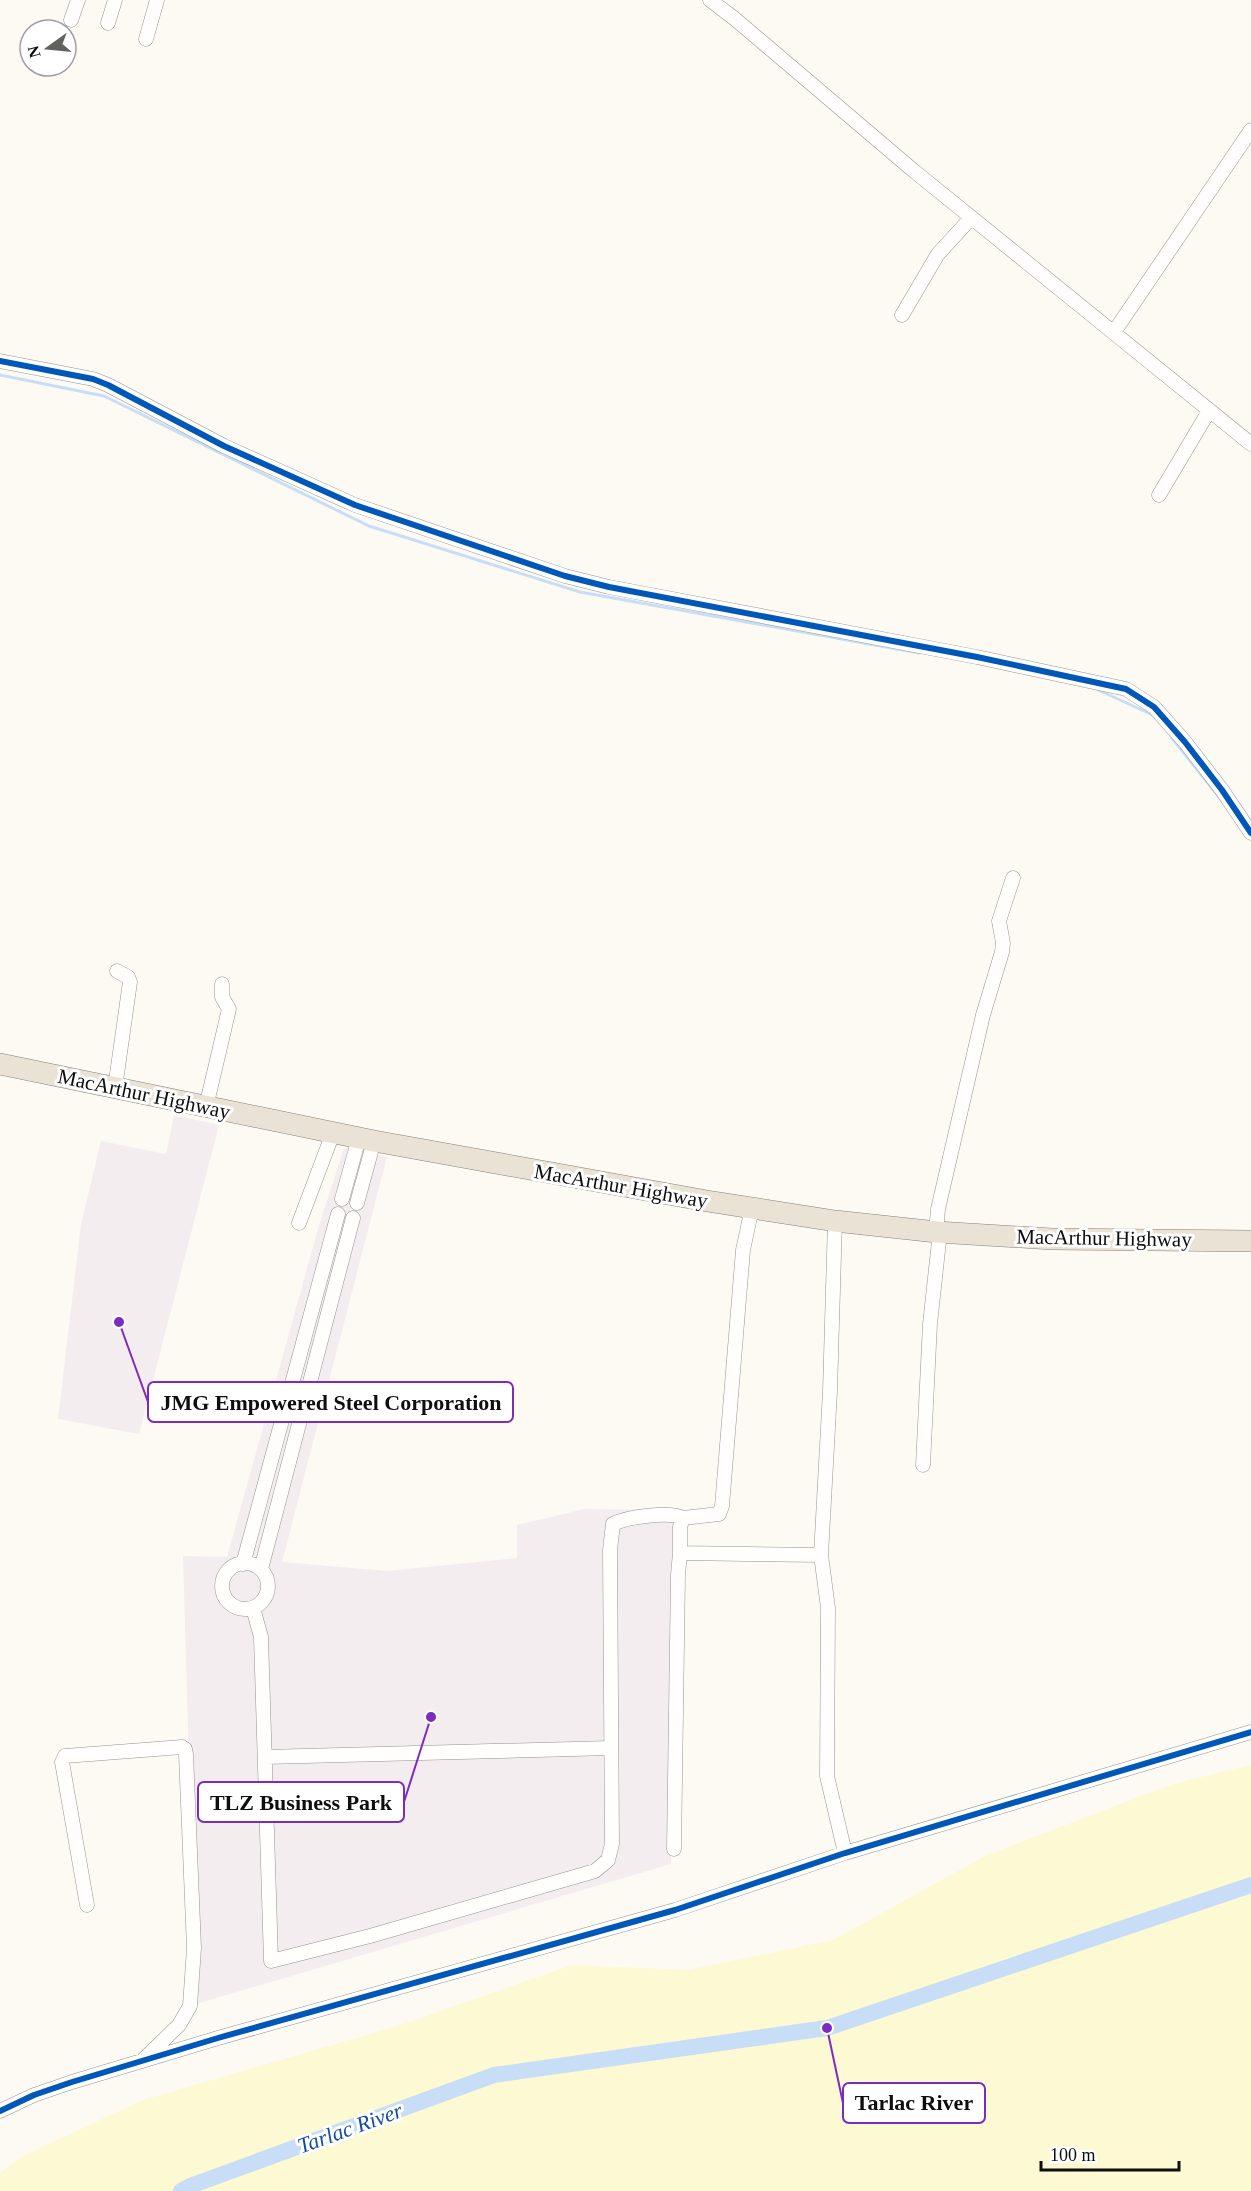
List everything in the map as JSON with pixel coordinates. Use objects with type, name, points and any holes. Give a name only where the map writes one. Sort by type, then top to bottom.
[{"type":"highway","name":"MacArthur Highway","points":[[0,1064],[333,1133],[835,1221],[937,1232],[1063,1239],[1251,1241]]},
{"type":"street","points":[[72,18],[78,0]]},
{"type":"street","points":[[108,23],[115,0]]},
{"type":"street","points":[[146,39],[157,0]]},
{"type":"street","points":[[710,0],[971,218],[1251,444]]},
{"type":"street","points":[[1114,332],[1251,130]]},
{"type":"street","points":[[902,315],[938,254],[971,218]]},
{"type":"street","points":[[0,361],[101,382],[224,446],[322,491],[395,519],[565,576],[609,587],[977,657],[1126,689],[1154,706],[1222,790],[1251,833]]},
{"type":"street","points":[[1159,495],[1209,411]]},
{"type":"street","points":[[923,1465],[930,1324],[939,1241],[938,1209],[983,1015],[1002,952],[1003,943],[999,921],[1013,878]]},
{"type":"street","points":[[115,1088],[130,982],[128,977],[117,971]]},
{"type":"street","points":[[206,1107],[229,1009],[222,997],[222,984]]},
{"type":"street","points":[[299,1223],[333,1133]]},
{"type":"street","points":[[342,1199],[367,1139]]},
{"type":"street","points":[[357,1203],[367,1139]]},
{"type":"street","points":[[253,1608],[261,1637],[271,1961],[370,1936],[595,1871],[608,1860],[612,1844],[610,1550],[613,1524],[621,1520],[645,1517],[676,1515],[683,1518],[719,1514],[723,1506],[742,1250],[752,1208]]},
{"type":"street","points":[[243,1564],[338,1214]]},
{"type":"street","points":[[261,1569],[353,1218]]},
{"type":"street","points":[[835,1221],[830,1391],[821,1556],[828,1608],[827,1776],[845,1853]]},
{"type":"street","points":[[313,1307],[330,1308]]},
{"type":"street","points":[[291,1387],[308,1390]]},
{"type":"street","points":[[269,1469],[286,1473]]},
{"type":"street","points":[[674,1849],[678,1575],[680,1527],[683,1518]]},
{"type":"street","points":[[680,1553],[821,1556]]},
{"type":"street","points":[[249,1563],[261,1569],[267,1579],[268,1591],[262,1602],[253,1608],[244,1610],[232,1605],[224,1596],[222,1583],[226,1572],[237,1564],[249,1563]]},
{"type":"street","points":[[0,2111],[34,2095],[218,2038],[675,1910],[845,1853],[1251,1732]]},
{"type":"street","points":[[87,1905],[62,1762],[65,1756],[182,1747],[186,1754],[191,1839],[194,1948],[190,2006],[179,2025],[140,2062]]},
{"type":"street","points":[[265,1757],[611,1748]]},
{"type":"shaded area","points":[[174,1115],[219,1125],[139,1434],[58,1419],[81,1224],[101,1141],[166,1154]]},
{"type":"shaded area","points":[[344,1148],[387,1157],[282,1562],[387,1571],[517,1558],[517,1525],[585,1509],[677,1510],[671,1864],[196,2004],[183,1556],[227,1557],[318,1229]]},
{"type":"sand","points":[[1251,1765],[1251,2191],[0,2191],[0,2173],[23,2156],[143,2100],[398,2026],[572,1965],[688,1970],[833,1940],[987,1855],[1173,1784]]},
{"type":"waterway","points":[[0,375],[104,396],[369,526],[580,592],[919,653]]},
{"type":"waterway","points":[[1096,689],[1155,716]]},
{"type":"waterway","points":[[1172,738],[1222,801]]},
{"type":"waterway","name":"Tarlac River","points":[[181,2191],[494,2075],[827,2028],[1251,1885]]},
{"type":"cycle path","points":[[0,361],[93,379],[224,446],[355,505],[565,576],[609,587],[977,657],[1126,689],[1154,707],[1185,742],[1251,833]]},
{"type":"cycle path","points":[[0,2111],[34,2095],[72,2082],[218,2038],[675,1910],[845,1853],[1251,1732]]},
{"type":"place","name":"JMG Empowered Steel Corporation","points":[[119,1322]]},
{"type":"place","name":"TLZ Business Park","points":[[431,1717]]},
{"type":"place","name":"Tarlac River","points":[[827,2028]]}]
